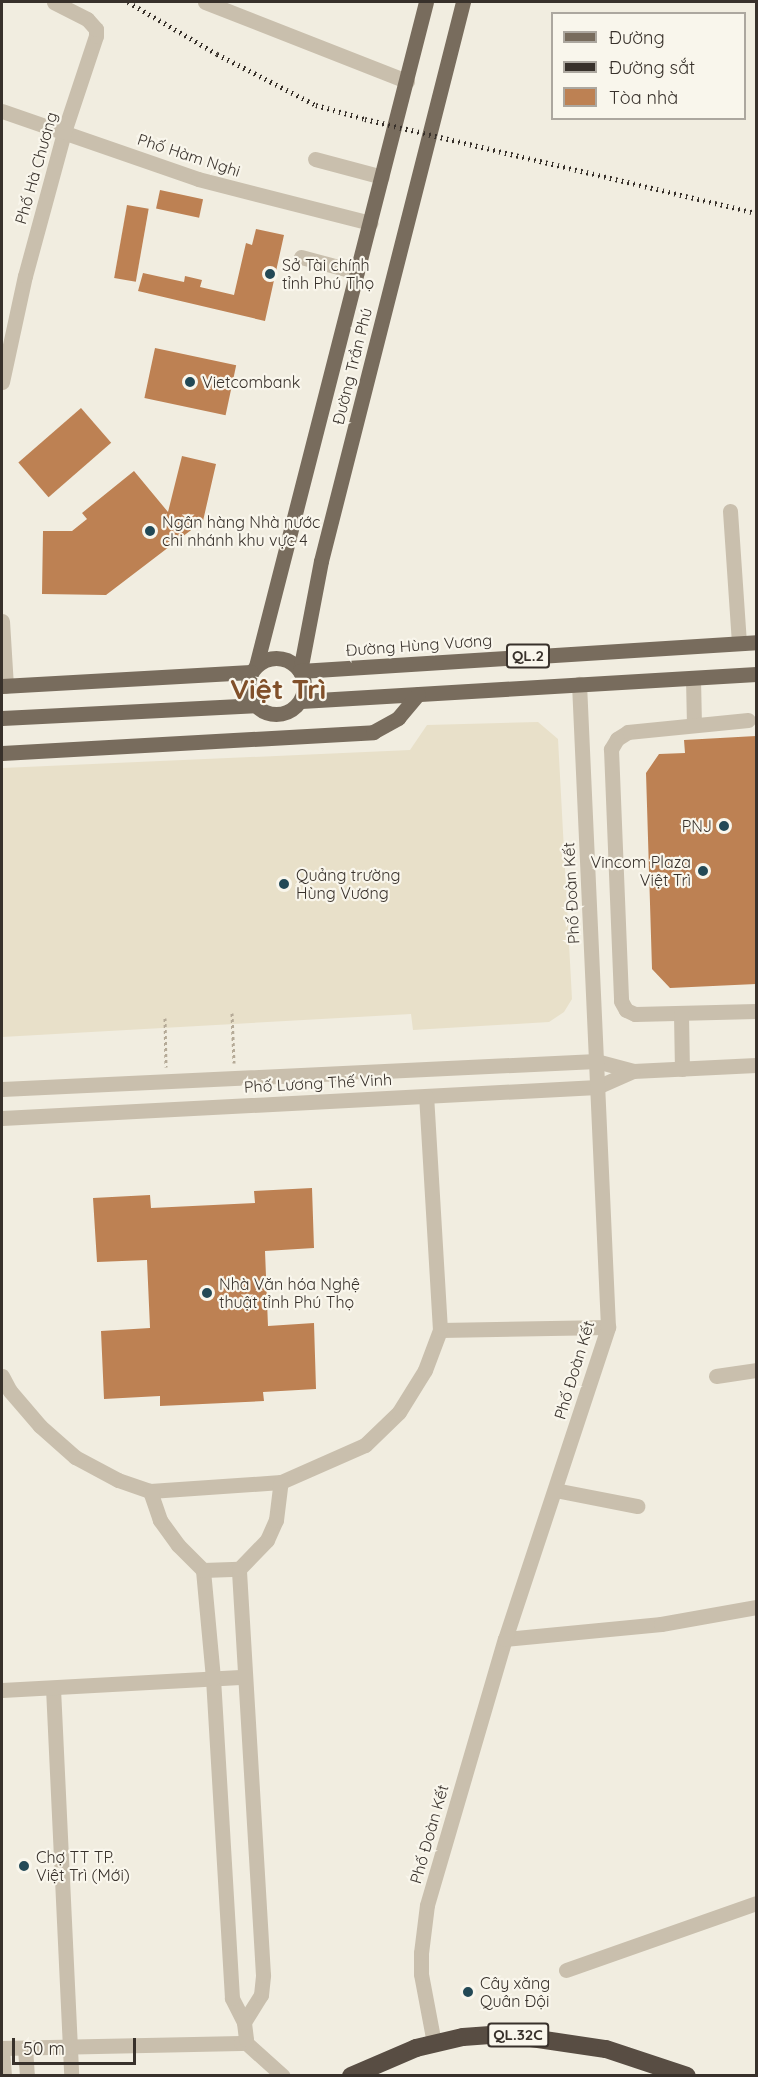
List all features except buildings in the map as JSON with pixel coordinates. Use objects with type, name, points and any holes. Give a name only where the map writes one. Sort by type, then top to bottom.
[{"type":"highway","name":"QL.32C","points":[[351,2076],[416,2048],[434,2043],[463,2037],[504,2034],[554,2039],[606,2049],[687,2076]]},
{"type":"main road","name":"Đường Trần Phú","points":[[254,669],[426,2]]},
{"type":"main road","name":"Đường Trần Phú","points":[[300,671],[321,561],[463,2]]},
{"type":"main road","name":"Đường Hùng Vương","points":[[300,671],[756,642]]},
{"type":"main road","name":"QL.2","points":[[4,686],[254,669],[265,660],[279,658],[290,661],[300,671]]},
{"type":"main road","points":[[254,669],[248,689],[255,705]]},
{"type":"main road","points":[[300,671],[305,686],[301,701]]},
{"type":"main road","name":"QL.2","points":[[2,718],[255,705],[265,712],[278,714],[291,710],[301,701],[756,674]]},
{"type":"main road","points":[[2,753],[372,732],[398,718],[418,694]]},
{"type":"street","name":"Phố Hà Chương","points":[[2,382],[25,276],[64,132],[96,36],[96,29],[87,20],[54,2]]},
{"type":"street","points":[[205,2],[407,81]]},
{"type":"street","name":"Phố Hàm Nghi","points":[[2,111],[198,179],[370,223]]},
{"type":"street","points":[[315,159],[382,177]]},
{"type":"street","points":[[301,257],[357,272]]},
{"type":"street","points":[[730,511],[739,643]]},
{"type":"street","points":[[2,621],[4,686]]},
{"type":"street","points":[[693,678],[694,725]]},
{"type":"street","name":"Phố Đoàn Kết","points":[[434,2043],[422,1974],[421,1953],[426,1914],[505,1639],[608,1326],[579,684]]},
{"type":"street","points":[[748,720],[628,732],[617,740],[611,749],[621,1001],[626,1010],[635,1014],[756,1011]]},
{"type":"street","points":[[681,1014],[682,1069]]},
{"type":"street","name":"Phố Lương Thế Vinh","points":[[2,1089],[596,1061],[633,1071],[756,1065]]},
{"type":"street","name":"Phố Lương Thế Vinh","points":[[2,1118],[597,1087],[633,1071]]},
{"type":"street","points":[[198,1080],[200,1107]]},
{"type":"street","points":[[2,1376],[10,1391],[40,1426],[75,1457],[118,1480],[150,1491],[281,1482],[365,1445],[399,1412],[425,1370],[440,1330],[426,1096]]},
{"type":"street","points":[[440,1330],[608,1326]]},
{"type":"street","points":[[716,1376],[756,1370]]},
{"type":"street","points":[[204,1570],[240,1569],[267,1540],[276,1520],[281,1482]]},
{"type":"street","points":[[555,1490],[637,1506]]},
{"type":"street","points":[[150,1491],[160,1520],[178,1545],[204,1570],[213,1678],[232,1998],[244,2022],[244,2041]]},
{"type":"street","points":[[240,1569],[263,1975],[261,1995],[244,2022]]},
{"type":"street","points":[[505,1639],[661,1624],[756,1607]]},
{"type":"street","points":[[2,1690],[245,1677]]},
{"type":"street","points":[[53,1688],[71,2076]]},
{"type":"street","points":[[566,1970],[756,1903]]},
{"type":"street","points":[[4,2076],[2,2048],[244,2041],[283,2076]]},
{"type":"street","points":[[26,2048],[27,2076]]},
{"type":"path","points":[[232,1013],[234,1078]]},
{"type":"path","points":[[165,1018],[167,1081]]},
{"type":"shaded area","name":"Quảng trường Hùng Vương","points":[[538,722],[558,739],[572,999],[564,1012],[549,1022],[413,1030],[411,1014],[2,1037],[2,768],[410,750],[427,725]]},
{"type":"railway","points":[[128,2],[217,54],[316,105],[365,119],[756,213]]},
{"type":"place","name":"Sở Tài chính tỉnh Phú Thọ","points":[[270,274]]},
{"type":"place","name":"Vietcombank","points":[[190,382]]},
{"type":"place","name":"Ngân hàng Nhà nước chi nhánh khu vực 4","points":[[150,531]]},
{"type":"place","name":"PNJ","points":[[724,826]]},
{"type":"place","name":"Vincom Plaza Việt Trì","points":[[703,871]]},
{"type":"place","name":"Quảng trường Hùng Vương","points":[[284,884]]},
{"type":"place","name":"Nhà Văn hóa Nghệ thuật tỉnh Phú Thọ","points":[[207,1293]]},
{"type":"place","name":"Chợ TT TP. Việt Trì (Mới)","points":[[24,1866]]},
{"type":"place","name":"Cây xăng Quân Đội","points":[[468,1992]]},
{"type":"district","name":"Việt Trì","points":[[278,689]]}]
